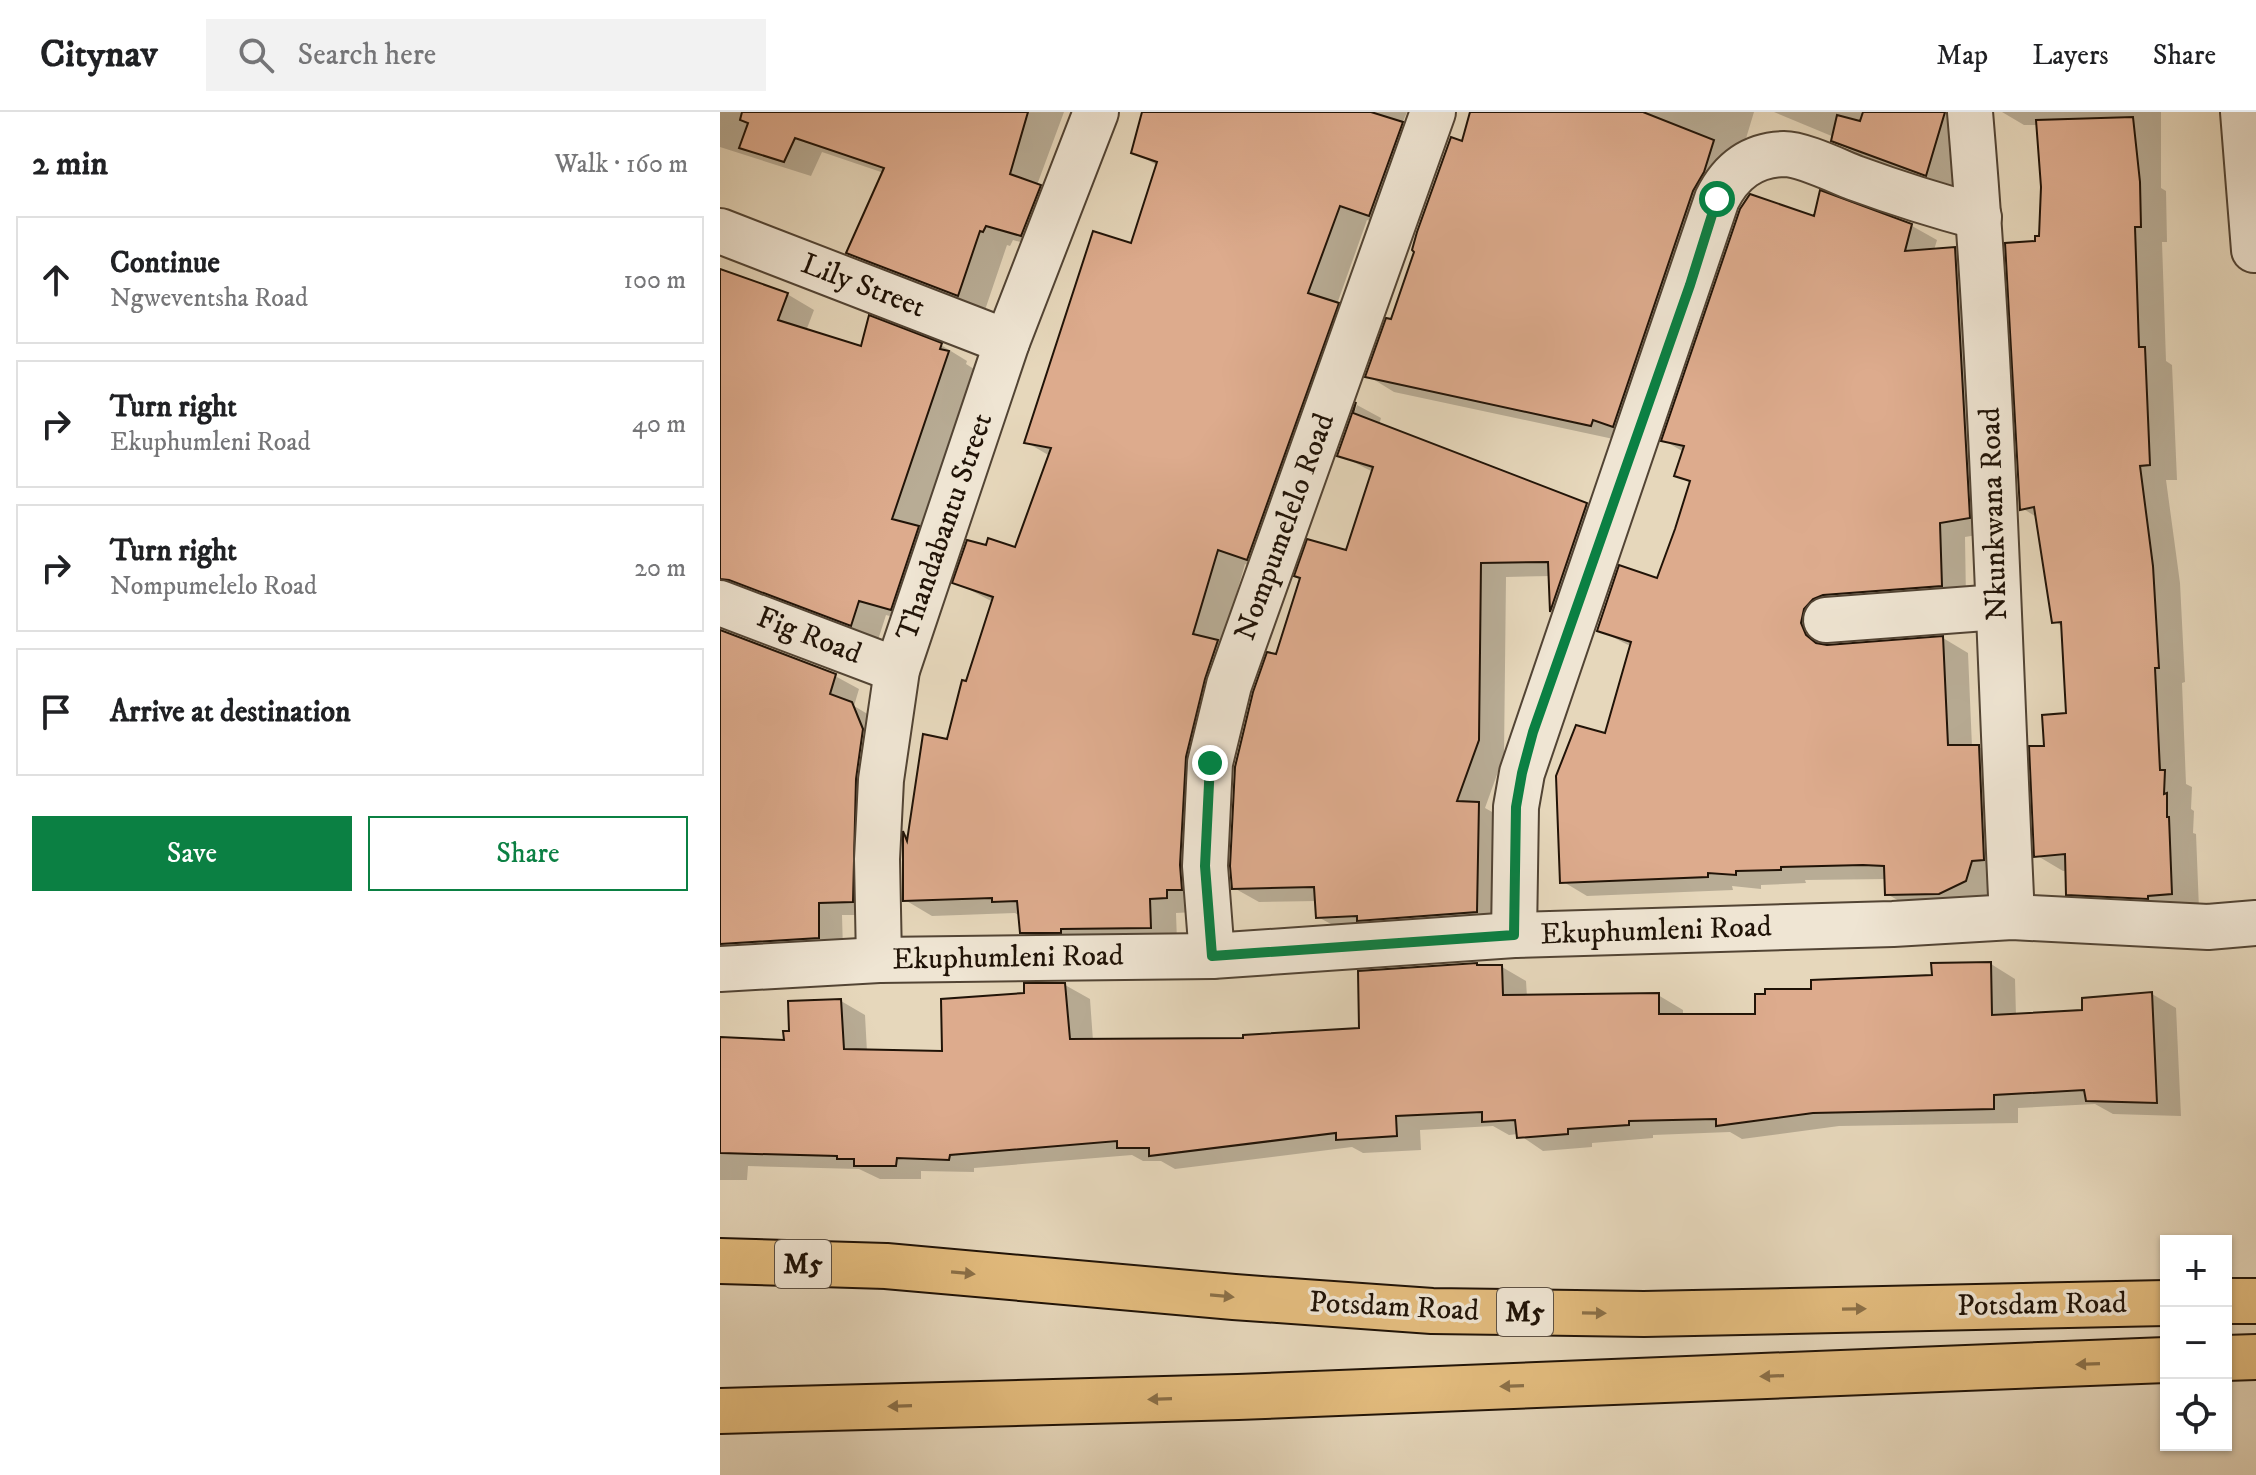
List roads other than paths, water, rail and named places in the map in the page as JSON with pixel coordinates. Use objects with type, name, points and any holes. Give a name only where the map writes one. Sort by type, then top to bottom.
[{"type":"main road","name":"Potsdam Road","points":[[720,1261],[886,1266],[1432,1311],[1644,1314],[2160,1303]]},
{"type":"main road","points":[[2232,1301],[2256,1301]]},
{"type":"main road","points":[[2232,1358],[2256,1357]]},
{"type":"main road","name":"Potsdam Road","points":[[720,1411],[1238,1397],[2160,1360]]},
{"type":"street","name":"Thandabantu Street","points":[[879,960],[877,859],[880,796],[897,670],[1007,342],[1096,112]]},
{"type":"street","name":"Nompumelelo Road","points":[[1212,956],[1205,866],[1210,763],[1229,685],[1433,112]]},
{"type":"street","name":"Nkunkwana Road","points":[[1970,112],[1979,217],[2012,917]]},
{"type":"street","points":[[2243,112],[2254,250]]},
{"type":"street","points":[[1514,935],[1516,807],[1533,732],[1725,182],[1741,167],[1761,157],[1788,154],[1918,201],[1979,217]]},
{"type":"street","name":"Lily Street","points":[[720,231],[1007,342]]},
{"type":"street","name":"Fig Road","points":[[720,603],[897,670]]},
{"type":"street","points":[[1826,620],[1998,607]]},
{"type":"street","name":"Ekuphumleni Road","points":[[720,969],[879,960],[1212,956],[1514,935],[1893,924],[2012,917],[2208,927],[2256,923]]}]
